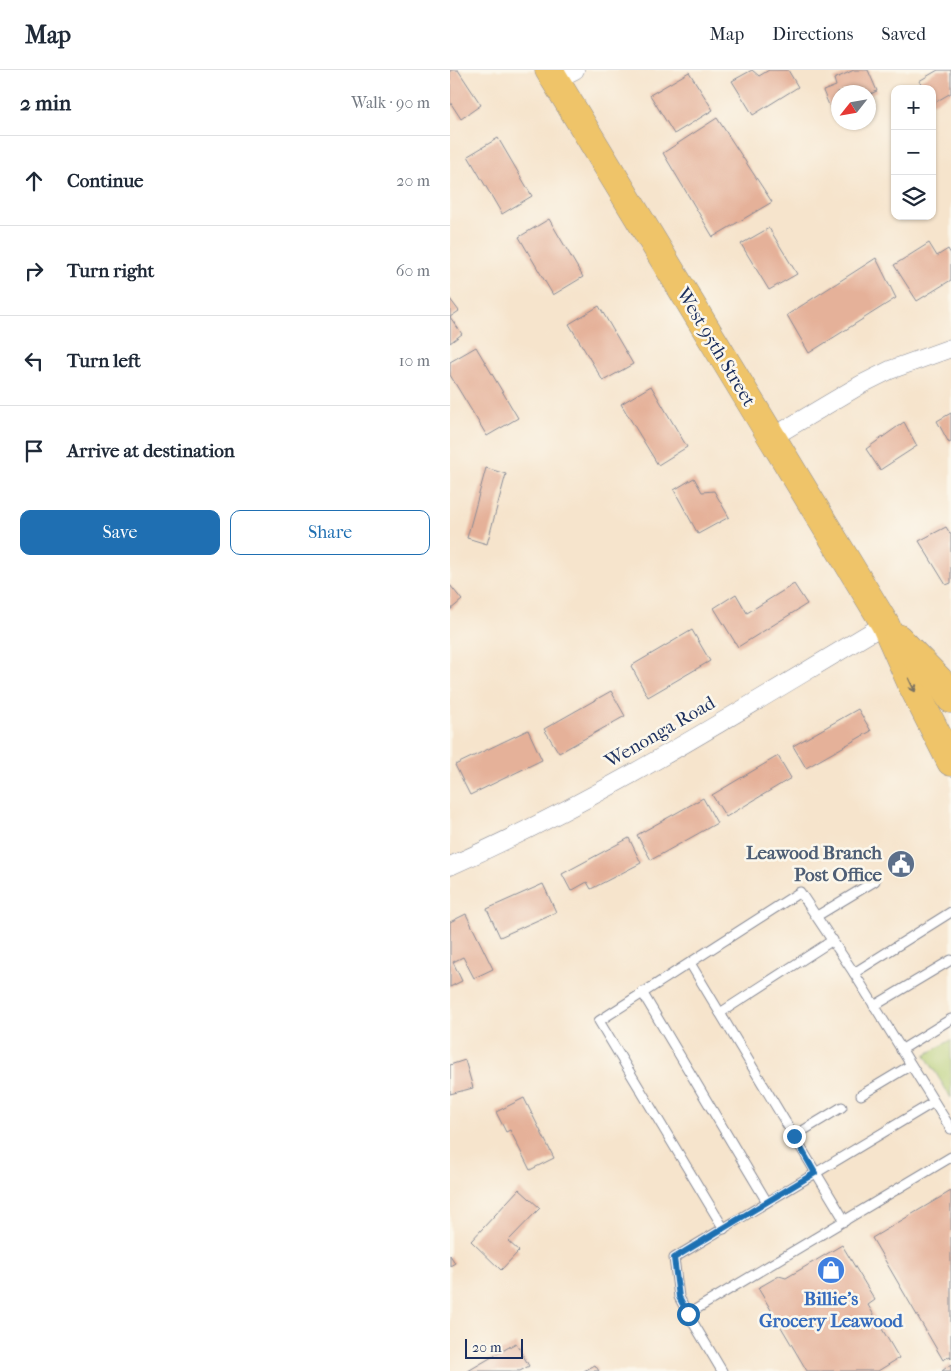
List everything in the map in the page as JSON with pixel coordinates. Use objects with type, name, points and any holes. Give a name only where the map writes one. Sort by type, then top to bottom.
[{"type":"main road","name":"West 95th Street","points":[[559,73],[771,438],[885,624],[913,687],[951,762]]},
{"type":"main road","name":"West 95th Street","points":[[885,624],[939,680],[951,700]]},
{"type":"street","points":[[771,438],[862,384],[890,370],[951,348]]},
{"type":"street","name":"Wenonga Road","points":[[450,866],[555,816],[631,775],[885,624]]},
{"type":"lane","points":[[817,916],[875,881]]},
{"type":"lane","points":[[724,1229],[599,1021],[800,892],[833,940],[951,1129]]},
{"type":"lane","points":[[854,973],[951,912]]},
{"type":"lane","points":[[720,1013],[833,940]]},
{"type":"lane","points":[[874,1006],[951,960]]},
{"type":"lane","points":[[690,963],[815,1173],[846,1221]]},
{"type":"lane","points":[[642,992],[767,1202]]},
{"type":"lane","points":[[901,1050],[951,1019]]},
{"type":"lane","points":[[861,1095],[911,1065]]},
{"type":"lane","points":[[722,1371],[679,1297],[674,1258],[934,1102]]},
{"type":"lane","points":[[794,1136],[842,1107]]},
{"type":"lane","points":[[688,1314],[951,1158]]},
{"type":"green space","points":[[951,1040],[951,1098],[925,1055]]},
{"type":"building","points":[[450,70],[458,70],[481,105],[461,119],[450,102]]},
{"type":"building","points":[[752,70],[759,76],[769,70],[788,70],[798,87],[753,115],[732,81]]},
{"type":"building","points":[[854,70],[868,70],[874,85],[836,85],[834,79]]},
{"type":"building","points":[[938,70],[951,70],[951,93],[936,102],[936,85],[922,85],[919,81]]},
{"type":"building","points":[[689,72],[713,110],[674,134],[650,95]]},
{"type":"building","points":[[831,88],[831,110],[823,91]]},
{"type":"building","points":[[717,118],[772,202],[713,237],[663,153]]},
{"type":"building","points":[[498,138],[532,196],[502,214],[468,156]]},
{"type":"building","points":[[549,219],[583,277],[553,295],[519,237]]},
{"type":"building","points":[[769,228],[797,274],[769,290],[741,244]]},
{"type":"building","points":[[929,243],[937,256],[948,249],[951,254],[951,280],[917,301],[894,265]]},
{"type":"building","points":[[876,258],[896,298],[809,353],[787,315]]},
{"type":"building","points":[[450,299],[459,311],[450,317]]},
{"type":"building","points":[[599,306],[633,364],[603,381],[569,324]]},
{"type":"building","points":[[450,317],[462,334],[450,343]]},
{"type":"building","points":[[476,347],[518,418],[487,436],[450,375],[450,362]]},
{"type":"building","points":[[651,386],[687,447],[658,465],[621,404]]},
{"type":"building","points":[[951,413],[951,442],[949,443],[937,421]]},
{"type":"building","points":[[904,422],[917,446],[880,470],[866,449]]},
{"type":"building","points":[[486,468],[506,474],[487,544],[467,538]]},
{"type":"building","points":[[694,478],[702,492],[714,491],[729,517],[698,534],[674,490]]},
{"type":"building","points":[[946,527],[951,535],[951,583],[946,585],[919,541]]},
{"type":"building","points":[[794,584],[807,604],[738,647],[714,608],[736,594],[747,613]]},
{"type":"building","points":[[450,585],[462,600],[450,610]]},
{"type":"building","points":[[692,630],[710,661],[648,697],[631,666]]},
{"type":"building","points":[[611,691],[625,716],[559,753],[544,729]]},
{"type":"building","points":[[858,709],[871,731],[806,768],[793,746]]},
{"type":"building","points":[[528,730],[542,760],[470,795],[455,765]]},
{"type":"building","points":[[778,756],[791,778],[726,817],[712,795]]},
{"type":"building","points":[[703,798],[717,823],[651,860],[637,835]]},
{"type":"building","points":[[629,838],[641,863],[591,889],[587,882],[571,891],[562,874]]},
{"type":"building","points":[[543,884],[556,912],[500,937],[487,909]]},
{"type":"building","points":[[466,914],[493,969],[474,978],[463,957],[453,962],[462,981],[450,987],[450,922]]},
{"type":"building","points":[[465,1060],[473,1088],[450,1094],[450,1065]]},
{"type":"building","points":[[524,1098],[554,1158],[530,1170],[510,1130],[506,1132],[496,1112]]},
{"type":"building","points":[[519,1189],[540,1208],[508,1241],[519,1251],[501,1270],[471,1241]]},
{"type":"building","points":[[951,1191],[951,1358],[950,1356],[943,1360],[872,1238]]},
{"type":"building","points":[[842,1245],[875,1300],[868,1305],[899,1358],[878,1371],[807,1371],[758,1288],[779,1276],[786,1278]]},
{"type":"building","points":[[450,1255],[455,1263],[450,1266]]},
{"type":"building","points":[[516,1343],[529,1366],[520,1371],[468,1371]]},
{"type":"building","points":[[951,1364],[951,1371],[942,1371]]},
{"type":"building","points":[[595,1365],[599,1371],[584,1371]]},
{"type":"place","name":"Leawood Branch Post Office","points":[[901,864]]},
{"type":"place","name":"Billie's Grocery Leawood","points":[[831,1270]]},
{"type":"route","points":[[688,1314],[679,1297],[674,1258],[815,1173],[794,1136]]}]
